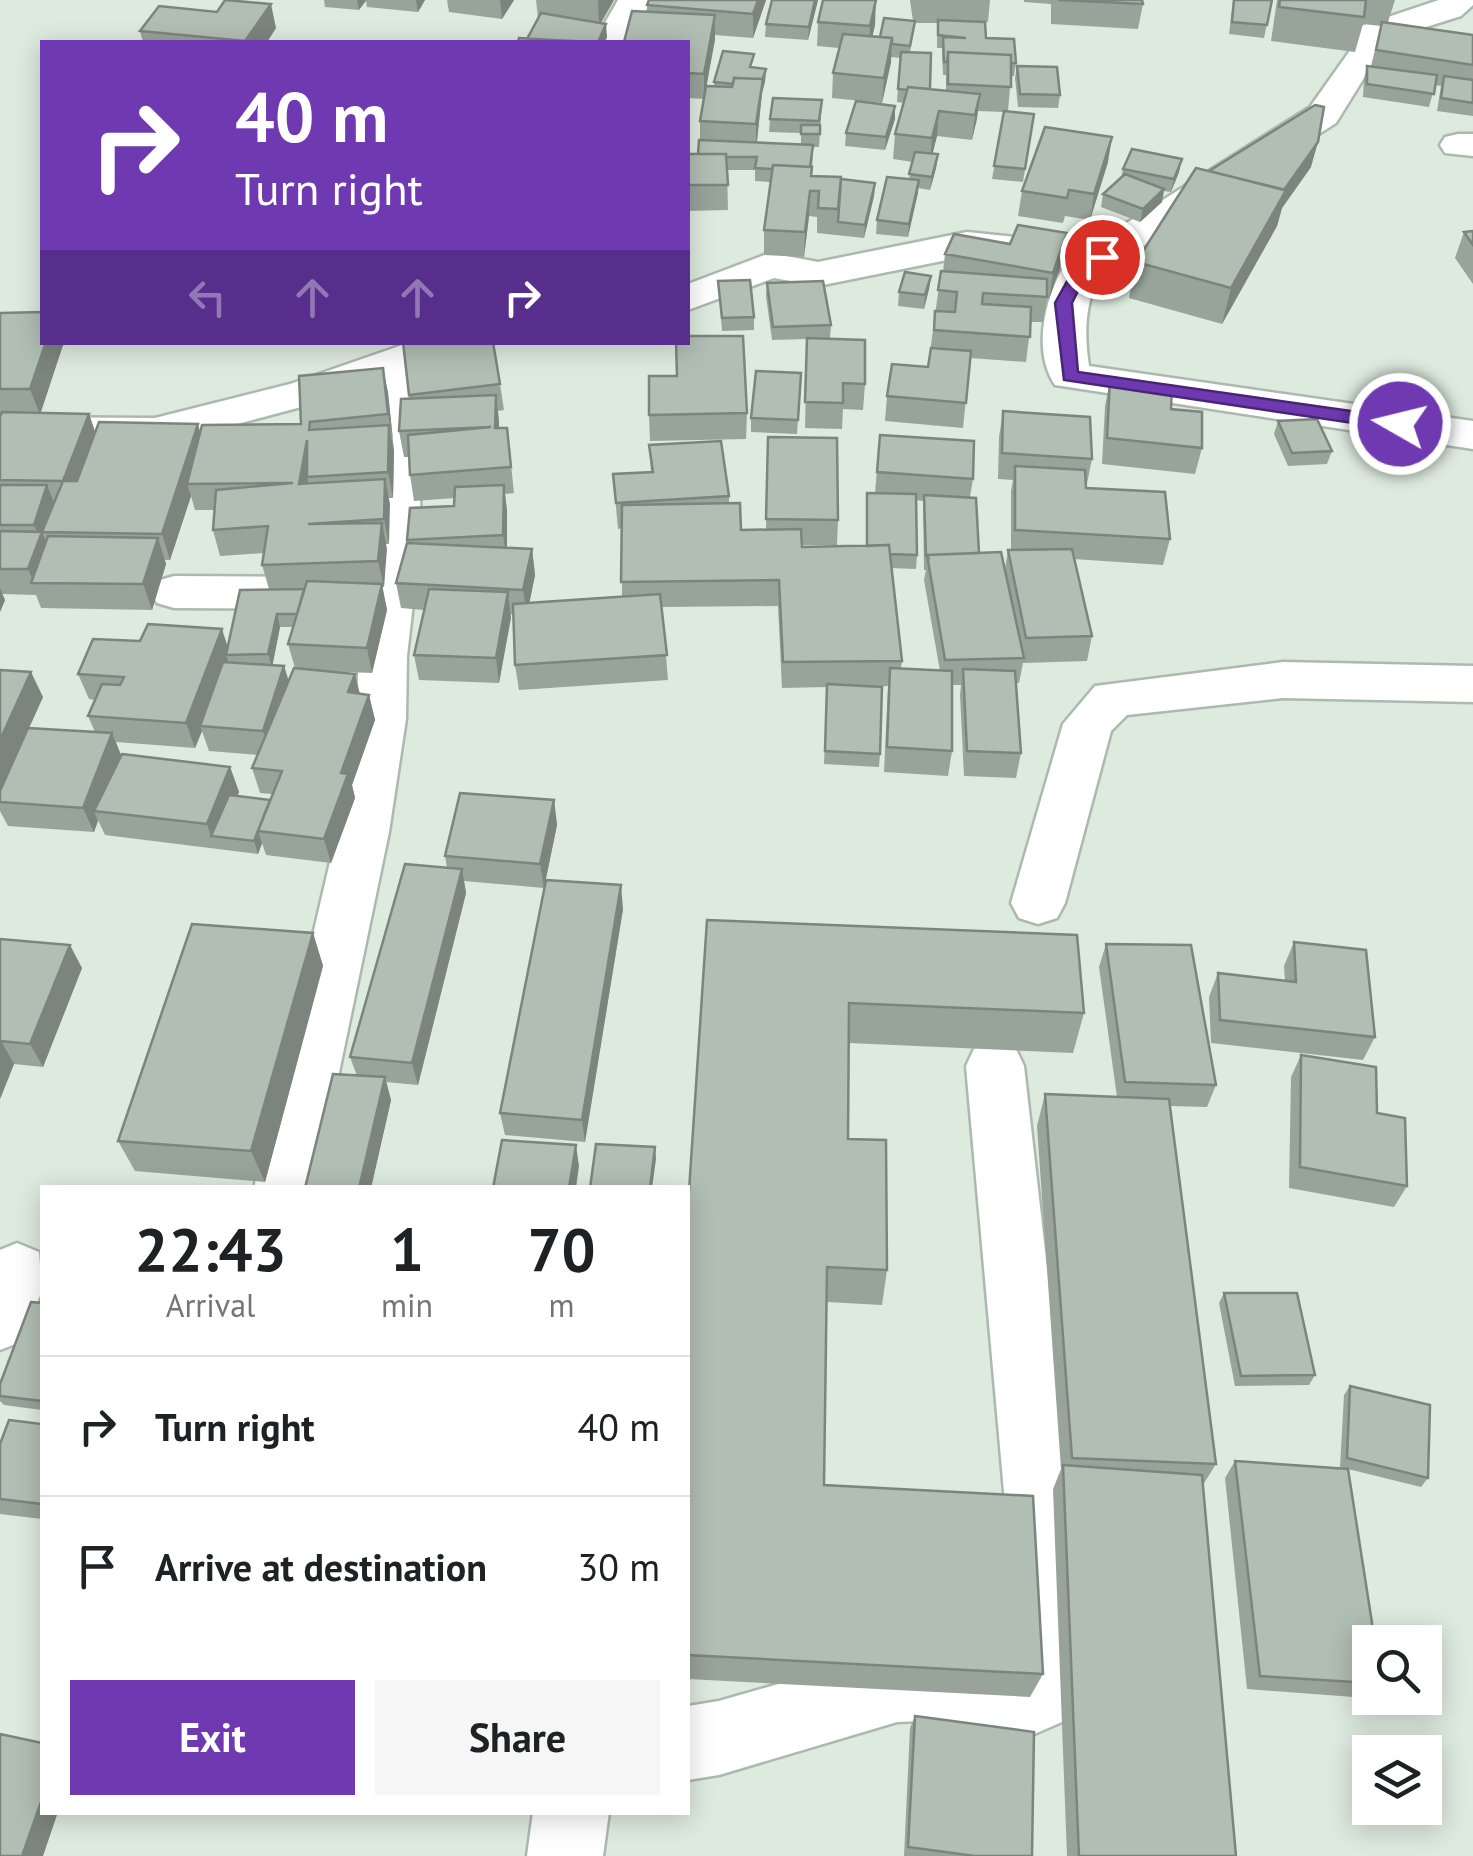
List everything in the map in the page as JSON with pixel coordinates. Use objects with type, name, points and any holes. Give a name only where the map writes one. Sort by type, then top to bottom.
[{"type":"street","points":[[613,40],[635,0]]},
{"type":"street","points":[[1460,0],[1449,9],[1372,33],[1366,52],[1323,114],[1156,219],[1123,246],[1082,268],[1064,303],[1070,376],[1473,435]]},
{"type":"street","points":[[690,297],[770,265],[818,274],[968,244],[1072,250],[1123,246]]},
{"type":"street","points":[[0,431],[155,432],[305,393],[444,345]]},
{"type":"street","points":[[285,1185],[363,832],[381,718],[382,656],[397,543],[400,362]]},
{"type":"street","points":[[174,592],[390,594]]},
{"type":"street","points":[[1038,904],[1088,724],[1114,698],[1282,680],[1473,684]]},
{"type":"street","points":[[690,1742],[719,1738],[897,1686],[924,1685],[1024,1702],[1045,1692],[1053,1637],[995,1066]]},
{"type":"street","points":[[566,1856],[571,1815]]},
{"type":"building","points":[[225,0],[271,4],[246,40],[140,31],[159,6],[217,12]]},
{"type":"building","points":[[649,0],[758,0],[753,14],[647,5]]},
{"type":"building","points":[[772,0],[815,0],[809,27],[766,24]]},
{"type":"building","points":[[823,0],[876,0],[870,26],[818,22]]},
{"type":"building","points":[[1058,0],[1142,0],[1143,4]]},
{"type":"building","points":[[1234,0],[1272,0],[1267,25],[1232,22]]},
{"type":"building","points":[[1280,0],[1366,0],[1364,17],[1279,7]]},
{"type":"building","points":[[632,11],[715,15],[704,74],[690,73],[690,40],[625,40]]},
{"type":"building","points":[[541,13],[606,24],[599,40],[527,39]]},
{"type":"building","points":[[884,18],[915,21],[910,46],[892,44],[892,38],[880,37]]},
{"type":"building","points":[[938,20],[985,22],[986,38],[1014,39],[1016,63],[1011,63],[1011,55],[948,52],[944,62],[943,37],[966,38],[938,35]]},
{"type":"building","points":[[1382,22],[1473,35],[1473,65],[1376,50]]},
{"type":"building","points":[[843,34],[892,38],[884,78],[833,73]]},
{"type":"building","points":[[723,51],[754,54],[750,67],[766,69],[763,79],[734,78],[733,84],[714,82]]},
{"type":"building","points":[[901,52],[931,53],[930,89],[898,89]]},
{"type":"building","points":[[948,52],[1011,55],[1011,87],[948,84]]},
{"type":"building","points":[[1017,66],[1057,67],[1060,95],[1020,94]]},
{"type":"building","points":[[1367,66],[1437,75],[1434,94],[1367,84]]},
{"type":"building","points":[[1444,76],[1473,80],[1473,103],[1441,98]]},
{"type":"building","points":[[734,78],[763,79],[756,124],[700,121],[706,86],[732,87]]},
{"type":"building","points":[[908,87],[980,94],[975,115],[939,111],[932,138],[895,134]]},
{"type":"building","points":[[773,98],[822,100],[819,121],[770,119]]},
{"type":"building","points":[[856,101],[895,106],[886,137],[846,133]]},
{"type":"building","points":[[1315,105],[1324,107],[1318,142],[1284,190],[1209,171]]},
{"type":"building","points":[[1004,111],[1034,114],[1025,169],[994,166]]},
{"type":"building","points":[[801,125],[820,125],[820,134],[801,134]]},
{"type":"building","points":[[1045,127],[1112,137],[1094,194],[1069,190],[1067,198],[1022,191]]},
{"type":"building","points":[[699,140],[813,145],[810,167],[755,168],[757,157],[698,154]]},
{"type":"building","points":[[1132,149],[1182,159],[1174,179],[1123,169]]},
{"type":"building","points":[[915,152],[938,154],[932,177],[909,174]]},
{"type":"building","points":[[690,154],[726,154],[728,185],[690,185]]},
{"type":"building","points":[[773,165],[812,167],[811,176],[841,177],[838,209],[818,208],[819,191],[810,191],[805,232],[764,230]]},
{"type":"building","points":[[1196,168],[1286,190],[1231,288],[1136,262]]},
{"type":"building","points":[[1125,174],[1164,189],[1143,209],[1103,194]]},
{"type":"building","points":[[887,177],[919,180],[909,224],[877,220]]},
{"type":"building","points":[[841,179],[875,183],[865,225],[838,222]]},
{"type":"building","points":[[1018,225],[1067,233],[1053,273],[945,254],[954,234],[1010,244]]},
{"type":"building","points":[[1473,231],[1473,245],[1464,232]]},
{"type":"building","points":[[941,271],[1047,279],[1047,297],[983,293],[982,304],[1031,307],[1030,337],[934,330],[935,311],[955,312],[957,292],[938,290]]},
{"type":"building","points":[[905,272],[931,276],[925,295],[899,292]]},
{"type":"building","points":[[750,280],[754,317],[722,318],[718,281]]},
{"type":"building","points":[[823,281],[831,325],[773,327],[767,283]]},
{"type":"building","points":[[40,312],[40,345],[45,345],[30,389],[0,389],[0,313]]},
{"type":"building","points":[[690,336],[743,336],[747,413],[649,415],[649,376],[677,376],[676,345],[690,345]]},
{"type":"building","points":[[807,338],[865,340],[865,384],[843,383],[843,403],[805,402]]},
{"type":"building","points":[[403,345],[494,345],[500,384],[409,395]]},
{"type":"building","points":[[931,348],[971,351],[966,403],[887,396],[892,364],[928,367]]},
{"type":"building","points":[[383,368],[388,414],[310,422],[309,430],[389,425],[388,472],[307,477],[307,440],[299,484],[385,479],[384,519],[308,524],[382,523],[378,561],[262,565],[268,526],[213,530],[216,490],[293,483],[187,484],[202,425],[301,424],[299,376]]},
{"type":"building","points":[[756,371],[801,373],[798,420],[751,418]]},
{"type":"building","points":[[1110,380],[1172,386],[1171,409],[1202,412],[1202,448],[1107,438]]},
{"type":"building","points":[[496,395],[495,428],[507,428],[511,467],[410,475],[408,435],[491,427],[399,431],[401,399]]},
{"type":"building","points":[[1003,411],[1090,417],[1092,459],[1002,453]]},
{"type":"building","points":[[2,412],[89,414],[63,481],[0,480]]},
{"type":"building","points":[[1317,419],[1332,451],[1292,453],[1278,421]]},
{"type":"building","points":[[99,422],[198,424],[162,534],[42,532],[63,481],[77,481]]},
{"type":"building","points":[[880,435],[974,441],[973,479],[877,472]]},
{"type":"building","points":[[768,437],[837,438],[838,520],[766,519]]},
{"type":"building","points":[[721,441],[729,496],[616,503],[613,474],[653,472],[649,445]]},
{"type":"building","points":[[1015,466],[1085,470],[1086,488],[1165,492],[1170,539],[1015,530]]},
{"type":"building","points":[[0,485],[47,485],[34,525],[0,525]]},
{"type":"building","points":[[504,485],[503,535],[407,540],[410,508],[454,506],[455,487]]},
{"type":"building","points":[[867,493],[916,494],[917,555],[890,554],[889,545],[867,546]]},
{"type":"building","points":[[924,495],[976,498],[979,553],[926,556]]},
{"type":"building","points":[[740,503],[741,530],[801,529],[802,547],[889,545],[902,661],[783,662],[779,580],[621,582],[622,505]]},
{"type":"building","points":[[0,531],[42,532],[28,569],[0,569]]},
{"type":"building","points":[[48,536],[158,538],[143,584],[31,583]]},
{"type":"building","points":[[407,543],[532,549],[523,590],[396,583]]},
{"type":"building","points":[[1072,549],[1092,636],[1026,638],[1008,550]]},
{"type":"building","points":[[1001,552],[1024,658],[945,660],[927,555]]},
{"type":"building","points":[[307,581],[382,584],[367,648],[288,644]]},
{"type":"building","points":[[304,589],[297,614],[277,614],[268,654],[226,655],[240,590]]},
{"type":"building","points":[[429,589],[508,592],[496,658],[414,655]]},
{"type":"building","points":[[660,594],[667,655],[515,665],[513,604]]},
{"type":"building","points":[[148,624],[222,629],[186,723],[88,716],[102,684],[120,685],[124,677],[78,674],[93,639],[140,641]]},
{"type":"building","points":[[223,662],[284,666],[263,731],[200,726]]},
{"type":"building","points":[[294,668],[355,674],[348,692],[369,695],[341,773],[348,774],[324,839],[258,831],[282,771],[252,768]]},
{"type":"building","points":[[890,668],[952,671],[952,751],[887,747]]},
{"type":"building","points":[[963,669],[1015,671],[1021,753],[967,751]]},
{"type":"building","points":[[0,670],[31,672],[0,740]]},
{"type":"building","points":[[827,684],[882,687],[880,754],[825,751]]},
{"type":"building","points":[[28,728],[112,733],[83,808],[0,802],[0,791]]},
{"type":"building","points":[[122,754],[230,767],[207,824],[94,811]]},
{"type":"building","points":[[460,793],[554,800],[540,864],[445,856]]},
{"type":"building","points":[[229,795],[270,800],[254,841],[211,836]]},
{"type":"building","points":[[405,864],[462,869],[412,1063],[350,1057]]},
{"type":"building","points":[[546,880],[621,885],[582,1120],[500,1113]]},
{"type":"building","points":[[707,920],[1077,935],[1084,1013],[849,1003],[848,1139],[886,1140],[887,1270],[827,1267],[824,1485],[1033,1496],[1043,1674],[690,1655],[689,1185]]},
{"type":"building","points":[[192,924],[313,933],[251,1151],[118,1141]]},
{"type":"building","points":[[0,939],[70,945],[30,1044],[0,1043]]},
{"type":"building","points":[[1294,942],[1366,950],[1375,1037],[1220,1020],[1218,973],[1296,982]]},
{"type":"building","points":[[1106,944],[1191,945],[1216,1085],[1125,1082]]},
{"type":"building","points":[[1301,1055],[1376,1067],[1377,1113],[1405,1118],[1407,1186],[1300,1167]]},
{"type":"building","points":[[333,1074],[385,1077],[360,1185],[306,1185]]},
{"type":"building","points":[[1045,1094],[1169,1099],[1216,1464],[1072,1458]]},
{"type":"building","points":[[502,1140],[576,1145],[569,1185],[494,1185]]},
{"type":"building","points":[[596,1144],[655,1147],[650,1185],[590,1185]]},
{"type":"building","points":[[1224,1293],[1297,1293],[1315,1375],[1241,1376]]},
{"type":"building","points":[[31,1302],[40,1303],[40,1401],[0,1396],[0,1384]]},
{"type":"building","points":[[1350,1386],[1430,1405],[1428,1478],[1347,1458]]},
{"type":"building","points":[[9,1420],[40,1424],[40,1504],[0,1499],[0,1444]]},
{"type":"building","points":[[1235,1461],[1348,1469],[1372,1625],[1352,1625],[1352,1682],[1260,1676]]},
{"type":"building","points":[[1063,1465],[1202,1475],[1236,1856],[1079,1856]]},
{"type":"building","points":[[915,1716],[1034,1732],[1032,1856],[975,1856],[908,1847]]},
{"type":"building","points":[[0,1734],[40,1743],[40,1805],[22,1856],[0,1856]]},
{"type":"route","points":[[1102,257],[1082,268],[1064,303],[1063,332],[1070,376],[1400,424]]}]
